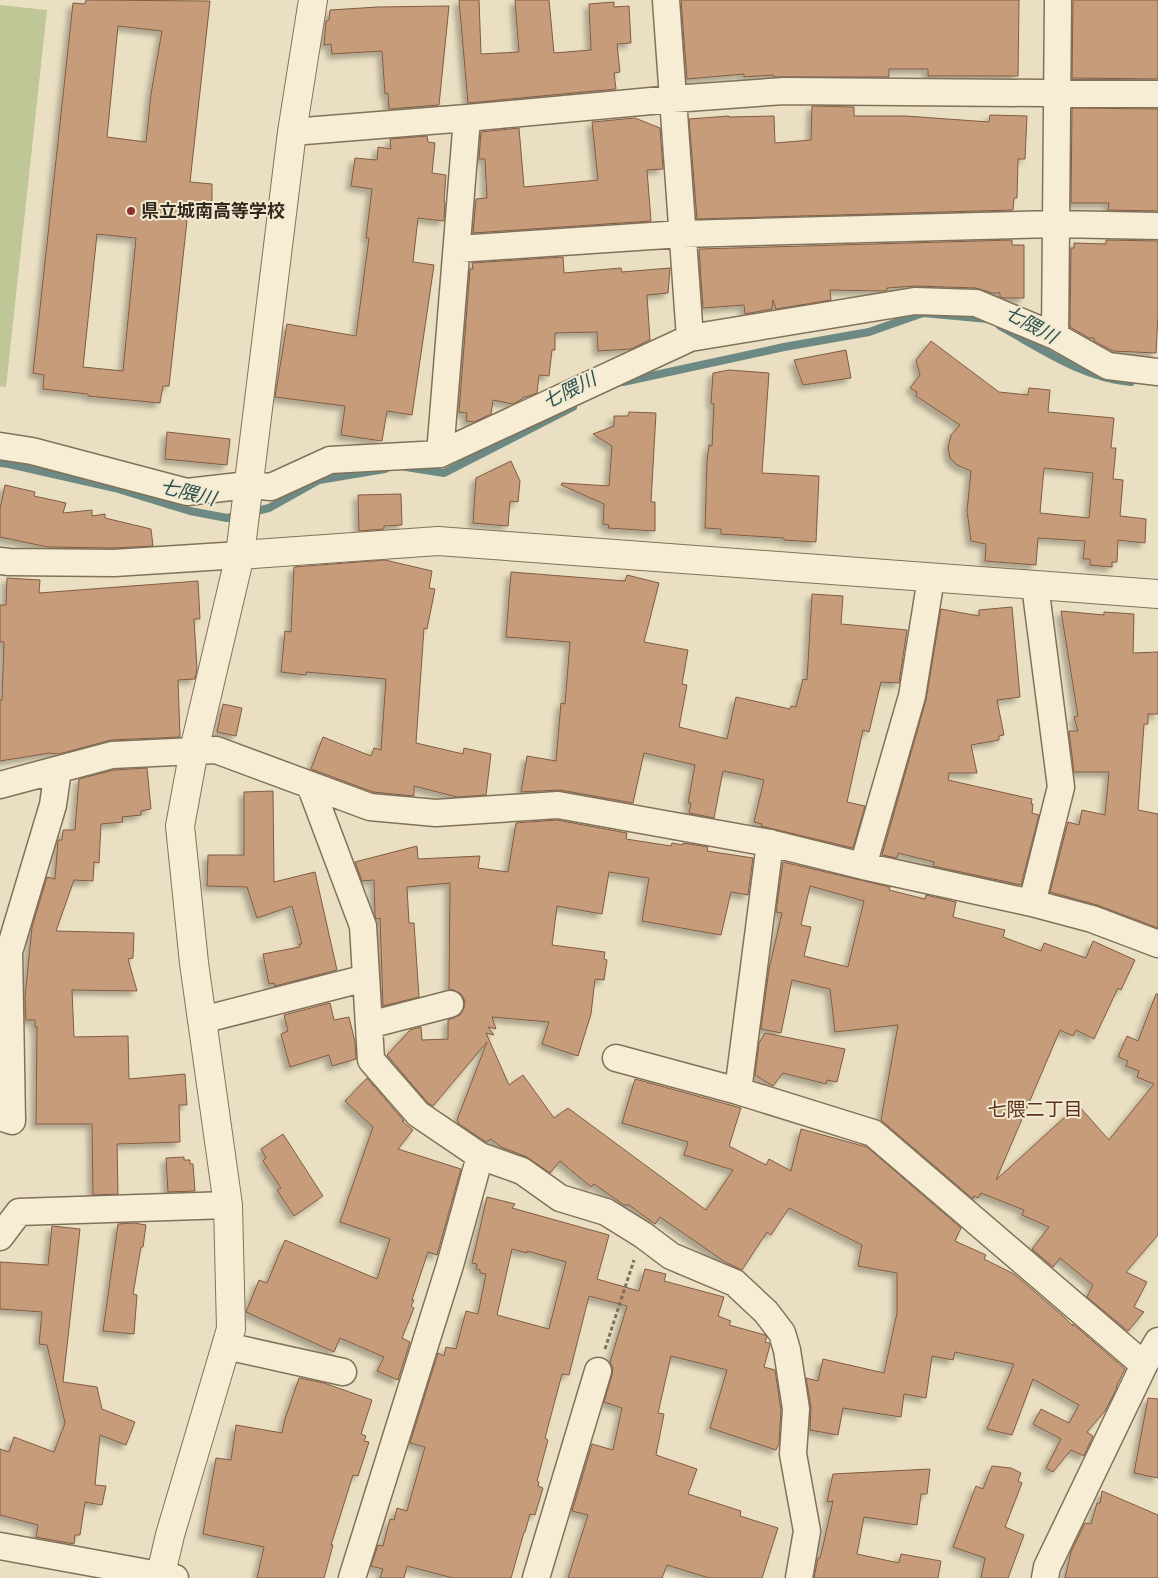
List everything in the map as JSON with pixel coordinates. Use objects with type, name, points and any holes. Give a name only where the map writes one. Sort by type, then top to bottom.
[{"type":"street","points":[[0,1546],[166,1577],[170,1535],[231,1329],[228,1204],[194,963],[180,826],[194,750],[241,547],[292,132],[312,0]]},
{"type":"street","points":[[666,0],[690,338]]},
{"type":"street","points":[[1055,336],[1058,0]]},
{"type":"street","points":[[292,132],[673,99],[784,92],[1158,94]]},
{"type":"street","points":[[440,454],[467,118]]},
{"type":"street","points":[[457,249],[682,234],[1056,224],[1158,226]]},
{"type":"street","points":[[0,446],[32,451],[187,492],[247,493],[271,487],[330,460],[440,454],[690,338],[915,301],[976,303],[1055,336],[1108,366],[1158,372]]},
{"type":"street","points":[[0,561],[114,563],[241,547],[438,541],[1158,594]]},
{"type":"street","points":[[863,866],[912,696],[931,578]]},
{"type":"street","points":[[1032,902],[1060,787],[1035,585]]},
{"type":"street","points":[[0,785],[112,755],[216,750],[370,807],[436,812],[558,805],[770,843],[863,866],[1032,902],[1092,919],[1158,944]]},
{"type":"street","points":[[0,1117],[12,1121],[9,952],[54,805],[58,770]]},
{"type":"street","points":[[310,785],[363,926],[372,1060],[418,1114],[480,1156],[522,1171],[560,1198],[606,1212],[643,1235],[671,1256],[735,1284],[766,1312],[782,1333],[787,1350],[796,1409],[793,1454],[807,1531],[799,1578]]},
{"type":"street","points":[[738,1091],[770,843]]},
{"type":"street","points":[[202,1020],[366,978]]},
{"type":"street","points":[[369,1025],[450,1004]]},
{"type":"street","points":[[616,1058],[738,1091],[873,1133],[1144,1365]]},
{"type":"street","points":[[352,1578],[447,1275],[480,1156]]},
{"type":"street","points":[[0,1237],[20,1212],[228,1204]]},
{"type":"street","points":[[1045,1578],[1047,1567],[1144,1365],[1158,1341]]},
{"type":"street","points":[[226,1346],[343,1372]]},
{"type":"street","points":[[536,1578],[598,1371]]},
{"type":"path","points":[[598,1371],[643,1235]]},
{"type":"green space","points":[[0,5],[47,10],[6,387],[0,386]]},
{"type":"building","points":[[86,0],[210,1],[190,182],[212,184],[212,203],[189,202],[169,386],[163,386],[160,403],[88,396],[88,394],[43,389],[44,375],[33,373],[73,3],[85,4]],"holes":[[[118,26],[162,31],[151,94],[146,142],[107,137]],[[97,234],[136,238],[123,371],[83,367]]]},
{"type":"building","points":[[459,0],[479,0],[481,54],[519,52],[515,0],[549,0],[554,53],[591,50],[589,4],[614,2],[614,7],[629,6],[631,43],[617,44],[620,72],[614,73],[616,89],[468,103]]},
{"type":"building","points":[[681,0],[1019,0],[1018,76],[928,76],[928,69],[889,69],[889,77],[774,77],[773,75],[744,77],[744,74],[687,79]]},
{"type":"building","points":[[1073,0],[1158,0],[1158,79],[1072,78]]},
{"type":"building","points":[[449,6],[439,105],[389,109],[388,93],[385,94],[382,51],[332,54],[331,44],[324,45],[326,21],[329,20],[330,10]]},
{"type":"building","points":[[812,106],[854,107],[854,116],[906,116],[989,122],[990,115],[1027,116],[1025,159],[1018,159],[1017,198],[1014,198],[1013,210],[697,219],[689,119],[729,116],[774,116],[775,143],[811,140]]},
{"type":"building","points":[[1072,108],[1158,109],[1158,211],[1108,210],[1109,203],[1071,203]]},
{"type":"building","points":[[635,118],[660,128],[663,169],[647,170],[651,221],[473,233],[476,199],[487,198],[485,159],[479,159],[481,132],[519,128],[524,187],[598,180],[592,122]]},
{"type":"building","points":[[427,136],[428,142],[435,143],[432,173],[446,175],[444,221],[418,218],[413,262],[434,265],[412,415],[387,411],[382,441],[341,435],[345,406],[275,397],[287,324],[356,336],[369,238],[366,238],[372,189],[351,186],[355,158],[377,160],[378,147],[391,149],[390,139]]},
{"type":"building","points":[[1012,240],[1012,245],[1024,245],[1024,298],[1004,298],[1000,297],[1000,293],[992,293],[976,288],[915,286],[887,288],[884,291],[830,290],[831,300],[776,309],[773,300],[772,309],[745,314],[744,305],[703,308],[699,249]]},
{"type":"building","points":[[1106,240],[1158,241],[1156,353],[1113,351],[1094,341],[1094,338],[1089,338],[1070,327],[1071,248],[1074,248],[1074,243],[1106,244]]},
{"type":"building","points":[[563,257],[564,273],[621,268],[622,272],[670,268],[668,293],[647,295],[650,340],[631,349],[598,351],[597,332],[555,333],[555,350],[552,350],[549,376],[539,375],[537,393],[523,397],[513,404],[493,400],[491,414],[474,422],[466,421],[467,413],[459,412],[470,269],[473,269],[472,263]]},
{"type":"building","points":[[931,341],[999,392],[1028,395],[1029,388],[1050,390],[1048,412],[1114,418],[1111,448],[1116,448],[1113,479],[1123,480],[1120,516],[1146,519],[1145,543],[1118,540],[1117,562],[1112,562],[1112,567],[1090,565],[1090,559],[1083,559],[1085,541],[1038,538],[1036,565],[985,561],[986,544],[971,541],[967,511],[971,471],[957,465],[950,458],[948,448],[951,435],[960,425],[916,396],[917,392],[910,388],[920,375],[916,360]],"holes":[[[1044,468],[1093,473],[1089,518],[1040,513]]]},
{"type":"building","points":[[846,350],[851,378],[803,385],[794,360]]},
{"type":"building","points":[[729,370],[769,373],[762,473],[819,476],[816,542],[721,534],[721,529],[705,528],[707,461],[709,445],[712,446],[714,404],[711,403],[713,373]]},
{"type":"building","points":[[629,412],[656,413],[651,502],[655,502],[655,531],[608,528],[609,525],[603,524],[604,504],[561,485],[562,483],[609,486],[612,446],[593,434],[614,426],[614,416],[628,416]]},
{"type":"building","points":[[167,432],[230,439],[227,465],[165,459]]},
{"type":"building","points":[[511,461],[520,481],[518,502],[510,501],[508,526],[473,523],[476,478]]},
{"type":"building","points":[[5,485],[35,492],[34,496],[66,503],[63,513],[92,510],[92,516],[105,514],[105,518],[151,529],[153,546],[114,548],[48,547],[0,537],[0,509]]},
{"type":"building","points":[[401,494],[402,525],[359,531],[358,495]]},
{"type":"building","points":[[385,560],[432,571],[429,588],[435,589],[427,629],[424,628],[416,743],[463,754],[464,748],[491,754],[486,795],[457,797],[414,786],[414,796],[373,792],[311,769],[323,737],[371,756],[374,748],[381,750],[386,679],[306,672],[306,675],[281,672],[285,631],[291,632],[294,567]]},
{"type":"building","points":[[511,572],[625,581],[627,575],[659,583],[644,642],[688,650],[682,684],[687,685],[679,727],[727,739],[736,697],[790,709],[791,706],[796,707],[803,679],[807,680],[812,594],[843,596],[841,624],[907,630],[899,683],[881,682],[869,732],[863,730],[847,802],[865,806],[853,848],[761,826],[762,824],[754,822],[764,780],[743,775],[723,771],[714,818],[689,813],[691,803],[688,803],[695,765],[644,753],[633,803],[560,790],[521,792],[527,756],[556,761],[561,703],[565,704],[570,642],[506,637]]},
{"type":"building","points":[[7,578],[40,580],[39,593],[198,581],[200,619],[194,619],[197,668],[195,679],[178,680],[180,737],[111,740],[59,754],[50,753],[0,761],[0,700],[2,700],[4,642],[0,642],[0,605],[6,605]]},
{"type":"building","points":[[1012,607],[1020,697],[997,700],[1004,735],[999,736],[999,740],[971,745],[977,773],[949,773],[948,780],[1032,799],[1032,813],[1039,815],[1021,885],[933,866],[934,862],[898,853],[897,858],[882,855],[926,700],[941,609],[979,616],[979,610]]},
{"type":"building","points":[[1061,611],[1104,615],[1104,612],[1134,614],[1133,653],[1158,652],[1158,714],[1148,714],[1148,724],[1144,724],[1138,810],[1158,814],[1158,928],[1097,905],[1050,892],[1068,822],[1079,825],[1082,810],[1105,815],[1109,772],[1074,772],[1069,731],[1078,731],[1074,717],[1078,716]]},
{"type":"building","points":[[223,704],[242,708],[236,736],[217,732]]},
{"type":"building","points":[[147,768],[151,809],[141,811],[141,815],[122,817],[123,822],[101,824],[99,863],[94,862],[93,881],[74,880],[56,931],[134,933],[133,958],[128,959],[137,991],[72,990],[74,1037],[128,1036],[129,1079],[185,1074],[187,1105],[179,1105],[180,1142],[117,1144],[118,1194],[93,1195],[92,1124],[36,1124],[37,1027],[35,1027],[35,1020],[26,1020],[25,997],[32,927],[47,877],[55,879],[58,840],[62,840],[63,830],[75,830],[79,779],[114,770]]},
{"type":"building","points":[[273,791],[274,882],[315,872],[337,970],[275,986],[274,983],[269,984],[263,954],[300,947],[299,944],[302,944],[292,906],[257,918],[247,887],[207,886],[208,855],[244,855],[244,792]]},
{"type":"building","points":[[557,820],[627,833],[626,839],[671,846],[672,843],[683,845],[683,843],[708,847],[707,851],[753,858],[748,895],[731,892],[721,935],[642,921],[649,878],[609,872],[602,914],[557,906],[552,945],[605,952],[604,959],[607,960],[604,980],[595,979],[591,1014],[578,1056],[542,1044],[549,1022],[492,1017],[496,1029],[488,1027],[494,1035],[486,1033],[509,1085],[523,1075],[554,1118],[568,1108],[706,1210],[733,1170],[684,1155],[688,1142],[622,1123],[635,1079],[741,1108],[729,1146],[766,1165],[769,1159],[791,1171],[801,1129],[867,1147],[961,1228],[955,1241],[986,1255],[984,1259],[1014,1274],[1125,1369],[1105,1411],[1087,1432],[1093,1436],[1084,1456],[1071,1450],[1053,1472],[1046,1468],[1061,1439],[1033,1424],[1041,1409],[1069,1423],[1079,1405],[1033,1379],[1012,1435],[987,1429],[1014,1364],[955,1352],[953,1360],[932,1356],[926,1398],[904,1394],[901,1417],[843,1408],[838,1435],[810,1430],[811,1407],[806,1378],[818,1381],[823,1359],[884,1373],[897,1313],[897,1273],[858,1266],[862,1245],[789,1208],[771,1235],[767,1232],[742,1270],[725,1262],[660,1217],[655,1224],[629,1205],[624,1205],[594,1184],[591,1187],[560,1161],[550,1173],[527,1157],[501,1147],[491,1139],[486,1142],[459,1124],[457,1120],[487,1042],[433,1106],[428,1103],[387,1055],[410,1030],[421,1027],[422,1040],[448,1039],[448,1020],[460,1015],[464,1008],[465,1001],[461,994],[449,989],[450,883],[407,887],[409,923],[414,923],[419,997],[383,1006],[380,918],[376,919],[375,916],[374,880],[362,881],[355,862],[417,846],[418,859],[480,856],[478,868],[508,872],[516,823]]},
{"type":"building","points":[[783,862],[890,887],[889,890],[925,899],[926,895],[956,902],[953,917],[1005,930],[1003,937],[1041,951],[1044,943],[1086,958],[1093,941],[1135,960],[1121,990],[1118,988],[1094,1039],[1076,1030],[1073,1036],[1060,1030],[996,1180],[1078,1105],[1109,1140],[1154,1084],[1137,1077],[1139,1071],[1126,1066],[1128,1061],[1118,1057],[1127,1036],[1138,1041],[1156,994],[1158,994],[1158,1235],[1126,1272],[1147,1282],[1134,1307],[1144,1312],[1128,1331],[1087,1297],[1093,1285],[1060,1258],[1053,1267],[1032,1249],[1049,1227],[1022,1215],[1024,1210],[981,1193],[978,1198],[974,1196],[973,1199],[881,1120],[898,1025],[835,1032],[830,989],[792,980],[781,1033],[761,1029],[769,969],[782,913],[776,912]],"holes":[[[810,886],[864,901],[848,967],[804,956],[811,927],[801,925]]]},
{"type":"building","points":[[330,1003],[334,1020],[349,1017],[355,1042],[356,1059],[332,1066],[329,1055],[290,1067],[281,1034],[288,1031],[284,1015]]},
{"type":"building","points":[[765,1033],[845,1049],[837,1082],[827,1080],[826,1084],[783,1073],[773,1086],[755,1075],[759,1043]]},
{"type":"building","points":[[367,1078],[404,1121],[402,1121],[413,1130],[398,1149],[461,1169],[437,1255],[428,1252],[412,1300],[414,1300],[411,1306],[414,1308],[402,1338],[410,1342],[398,1380],[377,1371],[384,1357],[340,1338],[334,1352],[246,1312],[259,1280],[267,1283],[285,1240],[377,1279],[390,1239],[340,1222],[373,1127],[345,1101]]},
{"type":"building","points":[[283,1134],[323,1196],[294,1216],[277,1190],[281,1188],[263,1161],[266,1158],[261,1149]]},
{"type":"building","points":[[184,1157],[184,1160],[190,1160],[190,1164],[193,1164],[195,1191],[168,1192],[166,1158]]},
{"type":"building","points":[[487,1197],[515,1204],[512,1208],[609,1235],[597,1279],[639,1291],[645,1269],[666,1274],[664,1281],[724,1297],[718,1316],[731,1321],[729,1325],[767,1337],[765,1342],[770,1345],[764,1367],[775,1370],[781,1410],[779,1444],[776,1450],[710,1428],[727,1370],[671,1356],[658,1413],[664,1414],[656,1455],[697,1469],[688,1494],[741,1511],[740,1516],[778,1528],[762,1578],[709,1578],[667,1565],[662,1578],[568,1578],[588,1515],[572,1511],[592,1444],[613,1450],[622,1408],[604,1402],[612,1375],[613,1368],[610,1362],[627,1306],[589,1296],[569,1375],[562,1374],[545,1438],[548,1440],[537,1481],[539,1482],[538,1486],[543,1488],[535,1515],[530,1514],[511,1578],[453,1578],[407,1566],[404,1578],[380,1578],[383,1569],[371,1566],[378,1545],[383,1546],[390,1519],[394,1520],[397,1508],[407,1511],[425,1447],[410,1443],[438,1353],[444,1356],[446,1347],[456,1349],[466,1311],[478,1314],[486,1274],[480,1273],[480,1270],[476,1269],[477,1264],[472,1263]],"holes":[[[512,1249],[527,1253],[527,1251],[566,1262],[549,1329],[497,1315]]]},
{"type":"building","points":[[134,1223],[146,1225],[133,1294],[137,1295],[134,1334],[103,1331],[118,1224]]},
{"type":"building","points":[[52,1226],[80,1229],[63,1382],[97,1387],[102,1409],[135,1422],[126,1445],[100,1435],[95,1485],[106,1486],[102,1505],[85,1502],[80,1535],[75,1535],[74,1544],[36,1537],[38,1525],[0,1515],[0,1449],[9,1452],[14,1437],[54,1452],[65,1423],[47,1345],[39,1344],[42,1312],[0,1309],[0,1262],[48,1265]]},
{"type":"building","points":[[299,1378],[324,1383],[372,1400],[361,1434],[366,1436],[364,1441],[369,1442],[358,1476],[353,1475],[331,1545],[333,1545],[324,1578],[257,1578],[264,1547],[203,1534],[216,1458],[231,1460],[236,1425],[282,1433]]},
{"type":"building","points":[[1148,1398],[1158,1399],[1158,1478],[1134,1473]]},
{"type":"building","points":[[992,1466],[1011,1468],[1021,1473],[1018,1481],[1022,1483],[1005,1527],[1024,1535],[1008,1578],[981,1578],[985,1558],[953,1547],[976,1486],[983,1489]]},
{"type":"building","points":[[930,1469],[927,1494],[921,1494],[917,1525],[864,1517],[857,1554],[899,1563],[901,1554],[941,1561],[938,1578],[814,1578],[833,1501],[827,1502],[833,1474]]},
{"type":"building","points":[[1102,1491],[1158,1515],[1158,1578],[1065,1578],[1071,1552],[1085,1523],[1091,1524],[1097,1503],[1100,1503]]},
{"type":"waterway","name":"七隈川","points":[[623,382],[784,347],[869,332],[923,313],[988,319]]},
{"type":"waterway","name":"七隈川","points":[[1000,326],[1047,353],[1080,369],[1096,375],[1131,382]]},
{"type":"waterway","name":"七隈川","points":[[406,467],[444,473],[573,407]]},
{"type":"waterway","name":"七隈川","points":[[0,463],[115,488],[190,511],[227,518],[269,508],[319,480],[385,469]]},
{"type":"place","name":"県立城南高等学校","points":[[131,211]]},
{"type":"district","name":"七隈二丁目","points":[[1035,1109]]}]
